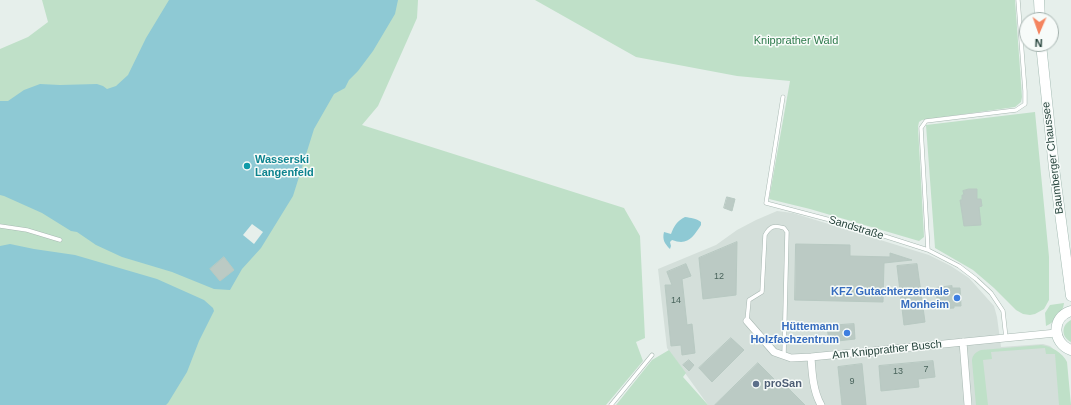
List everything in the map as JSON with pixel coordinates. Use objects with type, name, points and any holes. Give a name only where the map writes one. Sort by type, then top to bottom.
[{"type":"street","points":[[1039,0],[1040,12]]},
{"type":"street","name":"Baumberger Chaussee","points":[[1042,52],[1054,168],[1071,296]]},
{"type":"street","points":[[1071,312],[1062,316],[1056,327],[1056,333],[1061,345],[1071,350]]},
{"type":"street","points":[[747,321],[774,352],[784,356]]},
{"type":"street","name":"Am Knipprather Busch","points":[[784,356],[791,358],[811,357],[1056,333]]},
{"type":"street","points":[[963,342],[968,405]]},
{"type":"street","points":[[811,357],[817,399],[821,405]]},
{"type":"lane","points":[[928,250],[921,128],[926,121],[1016,110],[1025,104],[1018,0]]},
{"type":"lane","name":"Sandstraße","points":[[783,97],[766,203],[853,226],[928,250],[959,266],[991,293],[1003,311],[1006,338]]},
{"type":"lane","points":[[0,226],[27,230],[60,240]]},
{"type":"lane","points":[[747,321],[749,300],[762,292],[765,235],[772,226],[784,228],[786,232],[784,356]]},
{"type":"lane","points":[[611,405],[652,356]]},
{"type":"shaded area","points":[[777,211],[793,213],[929,255],[951,266],[969,278],[994,306],[1001,347],[1043,344],[1050,346],[1058,353],[1070,405],[708,405],[667,348],[658,269],[716,245],[737,230]]},
{"type":"green space","name":"Wasserski Langenfeld","points":[[42,0],[418,0],[417,18],[378,106],[362,125],[624,208],[640,236],[645,338],[636,342],[643,361],[606,405],[0,405],[0,49],[28,37],[48,22]]},
{"type":"green space","name":"Knipprather Wald","points":[[535,0],[1015,0],[1022,97],[1021,102],[1015,107],[922,120],[919,122],[918,127],[924,237],[919,241],[810,209],[769,199],[790,81],[737,76],[636,57]]},
{"type":"green space","points":[[1035,112],[1049,257],[1049,300],[1044,309],[1030,315],[1023,314],[1016,310],[973,270],[935,248],[926,125]]},
{"type":"green space","points":[[1064,303],[1058,317],[1046,326],[1045,313],[1050,305]]},
{"type":"green space","points":[[1071,320],[1071,342],[1065,337],[1064,328],[1065,325]]},
{"type":"green space","points":[[1041,345],[1056,350],[1067,362],[1071,405],[1059,405],[1055,354],[1046,354],[1045,348],[991,352],[992,359],[983,360],[988,405],[976,405],[972,361],[977,352],[981,350]]},
{"type":"green space","points":[[669,350],[686,373],[683,377],[708,405],[616,405],[652,360]]},
{"type":"water","points":[[169,0],[398,0],[395,14],[373,51],[349,80],[345,88],[334,94],[314,129],[293,196],[261,248],[242,269],[230,290],[214,289],[172,272],[122,257],[96,245],[77,232],[71,231],[42,213],[0,195],[0,101],[8,101],[24,90],[40,84],[97,84],[107,89],[116,86],[128,75],[146,38]]},
{"type":"water","points":[[685,217],[693,218],[701,222],[701,225],[690,239],[682,242],[672,240],[670,242],[670,249],[664,242],[664,232],[671,234],[676,224]]},
{"type":"water","points":[[10,244],[75,255],[157,279],[204,300],[213,308],[214,311],[199,341],[187,372],[166,405],[0,405],[0,246]]},
{"type":"pier","points":[[252,224],[263,232],[254,244],[243,235]]},
{"type":"building","points":[[977,189],[977,199],[981,199],[982,206],[979,207],[981,225],[964,226],[960,200],[962,200],[962,195],[964,195],[963,191]]},
{"type":"building","points":[[727,197],[735,199],[732,211],[724,208]]},
{"type":"building","points":[[737,242],[736,295],[703,299],[699,258]]},
{"type":"building","points":[[796,244],[850,245],[850,256],[890,257],[890,253],[912,260],[884,263],[883,302],[795,300]]},
{"type":"building","points":[[224,257],[234,270],[220,281],[210,269]]},
{"type":"building","points":[[686,264],[691,276],[682,279],[687,325],[692,324],[695,353],[682,355],[681,345],[671,346],[665,285],[672,285],[667,272]]},
{"type":"building","points":[[917,264],[925,322],[904,325],[897,266]]},
{"type":"building","points":[[952,286],[952,288],[960,288],[961,306],[938,309],[936,288]]},
{"type":"building","points":[[854,324],[855,339],[829,342],[827,326]]},
{"type":"building","points":[[731,338],[744,350],[712,382],[699,368]]},
{"type":"building","points":[[689,360],[694,365],[689,371],[683,365]]},
{"type":"building","points":[[933,361],[935,377],[918,379],[919,387],[881,391],[879,366]]},
{"type":"building","points":[[758,363],[780,385],[783,383],[805,405],[715,405]]},
{"type":"building","points":[[862,364],[866,405],[842,405],[838,367]]},
{"type":"place","name":"Wasserski Langenfeld","points":[[247,166]]},
{"type":"place","name":"KFZ Gutachterzentrale Monheim","points":[[957,298]]},
{"type":"place","name":"Hüttemann Holzfachzentrum","points":[[847,333]]},
{"type":"place","name":"proSan","points":[[756,384]]}]
